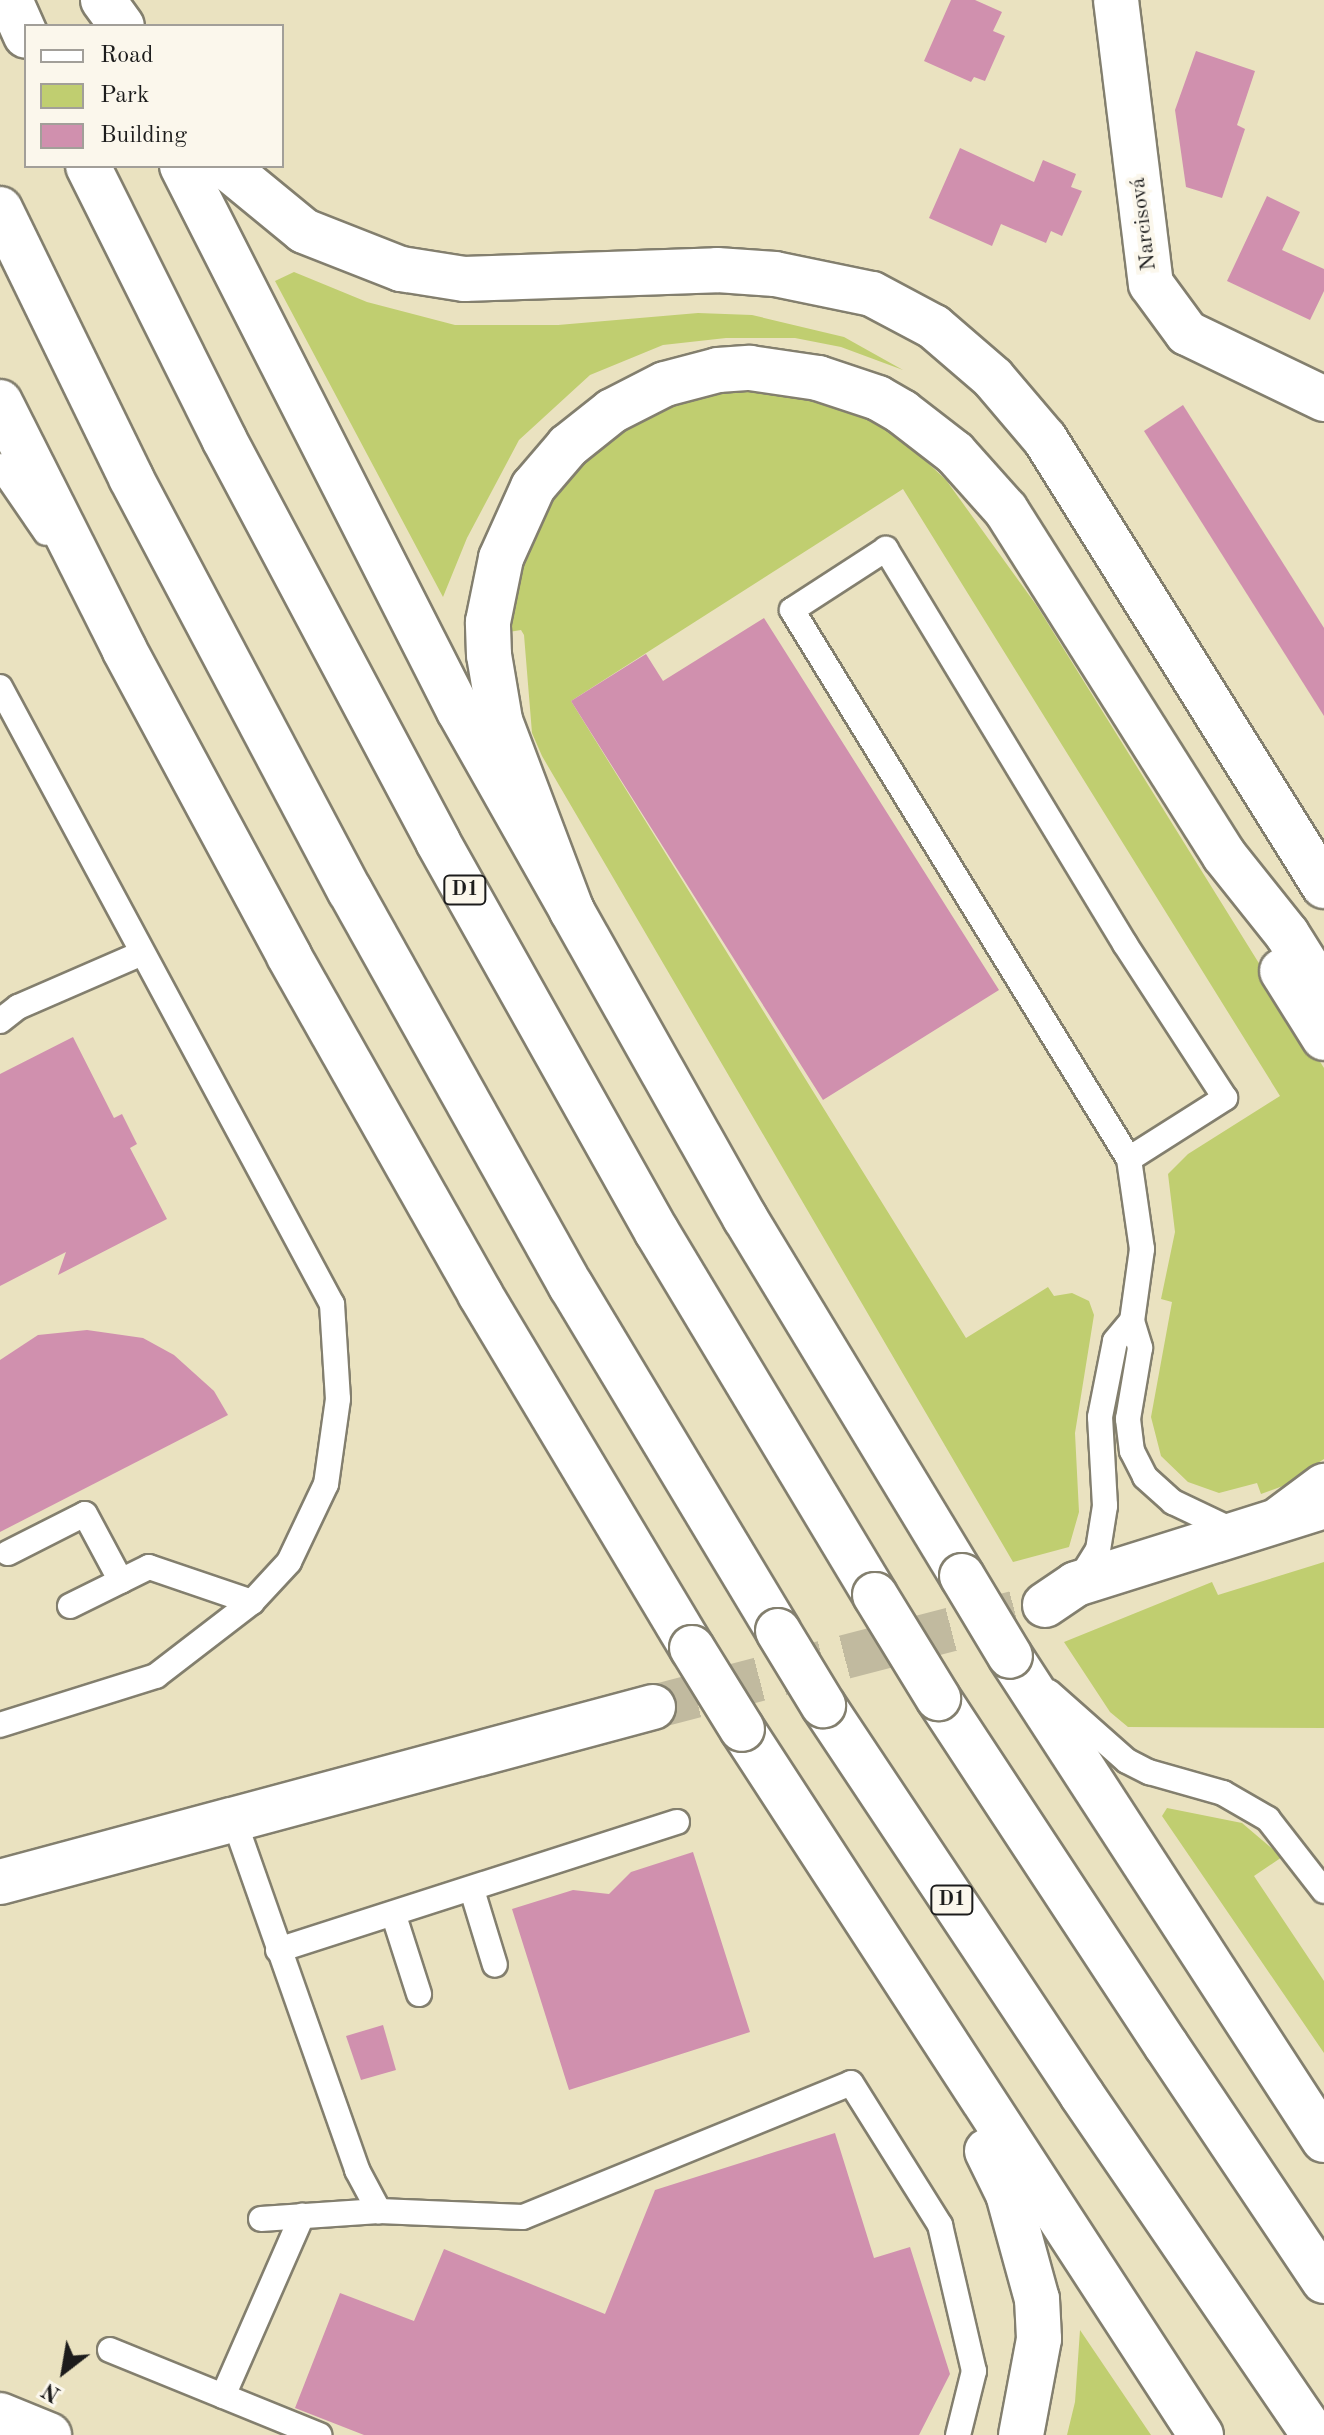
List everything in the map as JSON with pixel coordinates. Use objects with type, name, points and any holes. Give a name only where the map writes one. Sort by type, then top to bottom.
[{"type":"main road","points":[[10,0],[24,32]]},
{"type":"main road","points":[[102,0],[113,24]]},
{"type":"main road","points":[[102,0],[120,24]]},
{"type":"main road","name":"Narcisová","points":[[1116,0],[1151,284],[1187,333],[1324,399]]},
{"type":"main road","name":"D1","points":[[89,168],[224,439],[438,842],[657,1232],[938,1698],[1324,2281]]},
{"type":"main road","points":[[183,168],[459,711],[745,1218],[1010,1656],[1324,2140]]},
{"type":"main road","points":[[227,168],[304,231],[401,269],[464,279],[717,270],[775,274],[872,294],[934,327],[993,378],[1045,439],[1324,886]]},
{"type":"main road","name":"D1","points":[[0,209],[131,478],[350,891],[571,1286],[823,1705],[1082,2095],[1314,2435]]},
{"type":"main road","points":[[572,911],[500,720],[493,688],[488,622],[501,558],[533,487],[579,436],[637,397],[718,370],[781,371],[848,386],[902,412],[955,453],[1031,546],[1224,855],[1287,934],[1324,993]]},
{"type":"main road","points":[[0,402],[124,649],[289,956],[480,1294],[742,1729],[1201,2435]]},
{"type":"main road","points":[[1224,855],[1266,946],[1324,1038]]},
{"type":"main road","points":[[1281,1518],[1324,1486]]},
{"type":"main road","points":[[1324,1505],[1076,1584],[1045,1605],[1094,1605],[1324,1533]]},
{"type":"main road","points":[[0,1882],[653,1707]]},
{"type":"main road","points":[[898,1973],[1008,2194],[1027,2252],[1039,2339],[1021,2435]]},
{"type":"main road","points":[[0,2415],[49,2435]]},
{"type":"lane","points":[[0,466],[124,649]]},
{"type":"lane","points":[[1129,1159],[1225,1098],[1125,944],[886,549],[792,610],[1129,1159],[1142,1249],[1132,1321],[1140,1348],[1128,1435],[1138,1465],[1173,1502],[1239,1533]]},
{"type":"lane","points":[[0,687],[140,954],[332,1304],[338,1399],[326,1484],[289,1562],[252,1602],[156,1676],[0,1725]]},
{"type":"lane","points":[[0,1021],[30,1001],[140,954]]},
{"type":"lane","points":[[1076,1584],[1098,1550],[1105,1506],[1100,1417],[1115,1341],[1132,1321]]},
{"type":"lane","points":[[8,1553],[85,1514],[121,1581]]},
{"type":"lane","points":[[70,1606],[149,1567],[252,1602]]},
{"type":"lane","points":[[1010,1656],[1127,1761],[1223,1793],[1268,1819],[1324,1891]]},
{"type":"lane","points":[[234,1820],[357,2170],[379,2211]]},
{"type":"lane","points":[[278,1950],[394,1916],[677,1822]]},
{"type":"lane","points":[[472,1890],[495,1965]]},
{"type":"lane","points":[[394,1916],[419,1994]]},
{"type":"lane","points":[[261,2219],[379,2211],[523,2217],[851,2083],[940,2225],[974,2371],[958,2435]]},
{"type":"lane","points":[[223,2396],[302,2216]]},
{"type":"lane","points":[[110,2350],[319,2435]]},
{"type":"green space","points":[[294,272],[367,302],[455,325],[558,325],[698,313],[752,315],[844,337],[903,370],[841,347],[795,338],[726,338],[663,345],[590,375],[519,440],[467,538],[443,597],[275,281]]},
{"type":"green space","points":[[734,388],[802,395],[865,416],[897,434],[946,480],[1037,606],[1324,1068],[1324,1459],[1283,1486],[1261,1494],[1257,1483],[1219,1493],[1188,1482],[1161,1456],[1151,1417],[1172,1302],[1161,1299],[1175,1232],[1168,1174],[1188,1154],[1280,1096],[903,489],[571,701],[966,1338],[1048,1287],[1054,1296],[1072,1293],[1089,1301],[1094,1315],[1075,1433],[1079,1512],[1069,1547],[1013,1562],[542,756],[532,733],[524,635],[521,630],[509,632],[525,547],[550,500],[582,462],[630,425],[669,403]]},
{"type":"green space","points":[[1324,1562],[1324,1728],[1128,1727],[1110,1712],[1064,1642],[1212,1582],[1218,1595]]},
{"type":"green space","points":[[1167,1808],[1242,1823],[1282,1857],[1254,1876],[1324,1981],[1324,2053],[1162,1816]]},
{"type":"green space","points":[[1080,2330],[1151,2435],[1067,2435],[1075,2402]]},
{"type":"building","points":[[951,0],[975,0],[1002,12],[993,31],[1005,36],[985,81],[974,77],[971,82],[924,61]]},
{"type":"building","points":[[1196,51],[1255,71],[1237,125],[1245,129],[1222,198],[1186,187],[1175,110]]},
{"type":"building","points":[[960,148],[1034,182],[1043,160],[1076,174],[1071,187],[1082,191],[1062,236],[1051,231],[1046,243],[1001,224],[992,246],[929,218]]},
{"type":"building","points":[[1267,196],[1300,212],[1282,250],[1324,269],[1324,291],[1310,320],[1227,281]]},
{"type":"building","points":[[1183,405],[1324,628],[1324,716],[1144,431]]},
{"type":"building","points":[[764,618],[999,990],[823,1100],[571,701],[646,654],[663,681]]},
{"type":"building","points":[[73,1037],[114,1118],[122,1114],[137,1144],[130,1148],[167,1219],[58,1275],[66,1252],[0,1286],[0,1074]]},
{"type":"building","points":[[87,1330],[143,1338],[174,1355],[214,1391],[228,1415],[0,1532],[0,1360],[38,1335]]},
{"type":"building","points":[[693,1852],[750,2032],[569,2090],[512,1909],[573,1890],[609,1894],[631,1872]]},
{"type":"building","points":[[383,2025],[396,2070],[361,2080],[346,2036]]},
{"type":"building","points":[[835,2133],[874,2258],[910,2247],[950,2374],[919,2435],[364,2435],[295,2408],[340,2293],[414,2321],[444,2249],[605,2314],[655,2190]]},
{"type":"tunnel","points":[[653,1707],[1045,1605]]}]
